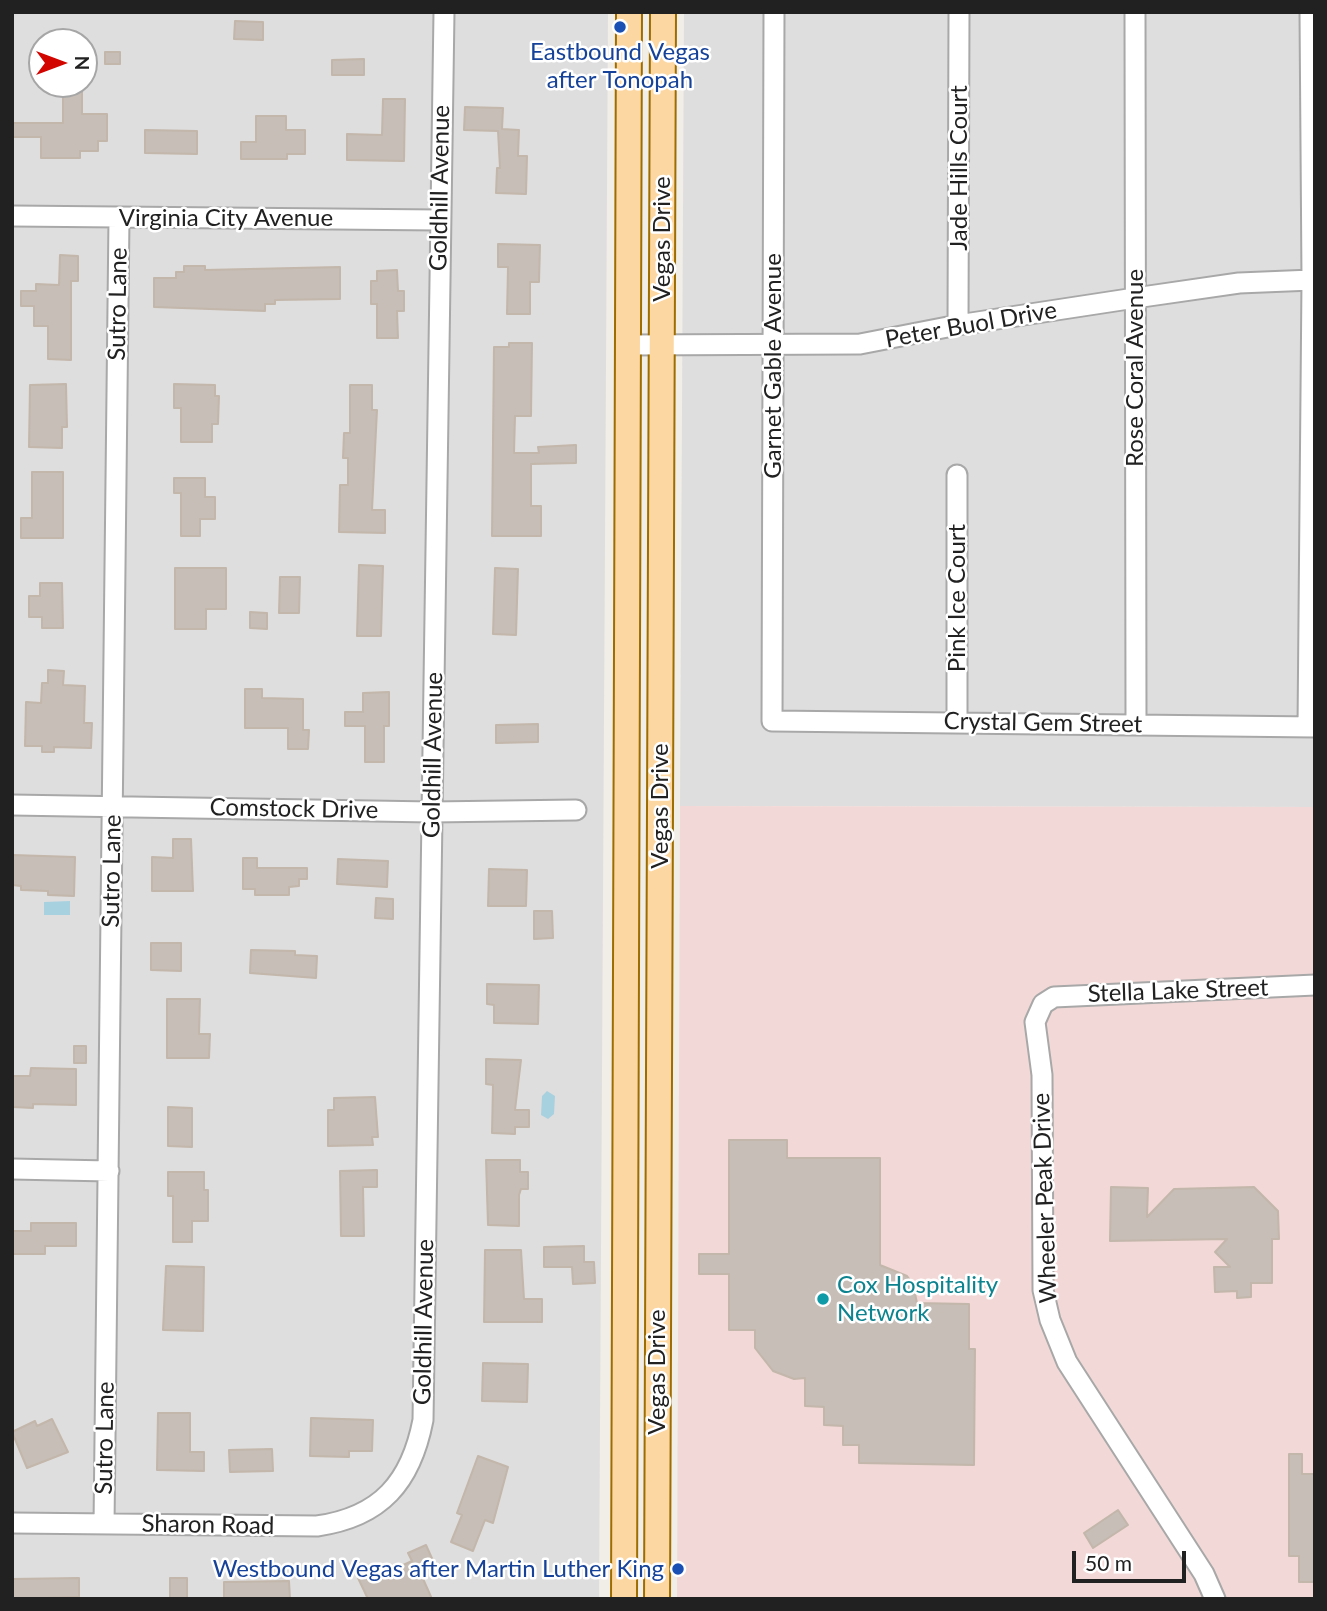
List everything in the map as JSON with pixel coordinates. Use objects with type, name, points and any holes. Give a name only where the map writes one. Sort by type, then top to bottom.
[{"type":"main road","name":"Vegas Drive","points":[[624,1599],[629,12]]},
{"type":"main road","name":"Vegas Drive","points":[[657,1599],[663,12]]},
{"type":"main road","points":[[626,944],[659,943]]},
{"type":"street","name":"Goldhill Avenue","points":[[393,1490],[417,1449],[423,1420],[444,12]]},
{"type":"street","name":"Garnet Gable Avenue","points":[[772,721],[774,12]]},
{"type":"street","name":"Jade Hills Court","points":[[958,325],[959,12]]},
{"type":"street","name":"Rose Coral Avenue","points":[[1135,12],[1136,724]]},
{"type":"street","points":[[1310,12],[1311,727]]},
{"type":"street","name":"Virginia City Avenue","points":[[12,216],[439,219]]},
{"type":"street","name":"Sutro Lane","points":[[104,1524],[119,218]]},
{"type":"street","name":"Peter Buol Drive","points":[[627,345],[860,344],[958,325],[1239,283],[1312,279]]},
{"type":"street","name":"Pink Ice Court","points":[[957,475],[957,721]]},
{"type":"street","name":"Crystal Gem Street","points":[[772,721],[1311,727]]},
{"type":"street","name":"Comstock Drive","points":[[12,805],[432,812],[576,810]]},
{"type":"street","name":"Stella Lake Street","points":[[1043,1004],[1054,997],[1066,996],[1315,985]]},
{"type":"street","name":"Wheeler Peak Drive","points":[[1043,1004],[1035,1022],[1042,1075],[1043,1290],[1050,1320],[1067,1362],[1205,1574],[1215,1599]]},
{"type":"street","points":[[12,1169],[109,1171]]},
{"type":"street","name":"Sharon Road","points":[[12,1523],[317,1526],[357,1517],[378,1504],[393,1490]]},
{"type":"shaded area","points":[[12,12],[608,12],[599,1599],[12,1599]]},
{"type":"shaded area","points":[[684,12],[1315,12],[1315,807],[680,806]]},
{"type":"shaded area","points":[[680,806],[1315,807],[1315,1599],[677,1599]]},
{"type":"water","points":[[70,901],[70,915],[44,915],[44,902]]},
{"type":"water","points":[[547,1091],[555,1096],[554,1114],[548,1119],[541,1115],[542,1096]]},
{"type":"building","points":[[235,21],[263,22],[263,40],[234,39]]},
{"type":"building","points":[[105,52],[120,52],[120,64],[105,64]]},
{"type":"building","points":[[364,59],[364,75],[332,75],[332,60]]},
{"type":"building","points":[[63,98],[82,98],[82,114],[107,114],[107,141],[98,141],[98,151],[80,151],[80,158],[41,158],[41,137],[12,137],[12,123],[63,123]]},
{"type":"building","points":[[383,99],[405,99],[404,161],[347,160],[347,134],[382,135]]},
{"type":"building","points":[[465,107],[503,108],[502,129],[519,130],[518,156],[527,156],[526,194],[496,193],[497,168],[500,168],[498,131],[464,130]]},
{"type":"building","points":[[256,116],[286,116],[286,130],[305,130],[305,154],[287,154],[287,159],[241,159],[241,142],[256,142]]},
{"type":"building","points":[[145,130],[197,131],[197,154],[145,153]]},
{"type":"building","points":[[498,244],[540,245],[539,282],[530,282],[530,314],[507,314],[508,267],[498,267]]},
{"type":"building","points":[[60,255],[78,256],[78,281],[71,281],[71,360],[48,359],[48,326],[34,326],[34,306],[21,306],[21,291],[36,291],[36,284],[59,285]]},
{"type":"building","points":[[184,266],[205,266],[205,270],[340,267],[340,299],[275,300],[275,304],[265,304],[265,311],[154,307],[154,278],[176,278],[176,272],[184,272]]},
{"type":"building","points":[[397,270],[398,291],[404,291],[404,311],[397,311],[398,338],[377,338],[377,304],[371,304],[371,281],[377,281],[377,271]]},
{"type":"building","points":[[509,343],[532,343],[531,416],[515,416],[514,453],[539,453],[538,447],[576,445],[576,463],[531,464],[531,506],[541,506],[541,536],[492,536],[494,347],[509,347]]},
{"type":"building","points":[[66,384],[67,427],[62,427],[62,448],[29,447],[30,385]]},
{"type":"building","points":[[174,384],[215,385],[215,396],[219,396],[218,424],[212,424],[212,442],[181,442],[181,408],[174,408]]},
{"type":"building","points":[[350,385],[372,385],[372,410],[377,410],[372,510],[385,510],[385,533],[339,532],[340,485],[348,485],[348,458],[343,458],[344,433],[350,433]]},
{"type":"building","points":[[32,472],[63,472],[63,538],[21,538],[21,518],[32,518]]},
{"type":"building","points":[[174,478],[205,478],[205,497],[215,497],[215,519],[200,519],[200,536],[181,536],[181,493],[174,493]]},
{"type":"building","points":[[359,565],[383,566],[381,636],[357,636]]},
{"type":"building","points":[[175,568],[226,568],[226,609],[206,609],[206,629],[175,629]]},
{"type":"building","points":[[495,568],[518,569],[516,635],[493,634]]},
{"type":"building","points":[[280,577],[300,577],[299,613],[279,613]]},
{"type":"building","points":[[40,583],[62,583],[63,628],[42,628],[42,617],[29,617],[29,596],[40,596]]},
{"type":"building","points":[[250,612],[267,613],[267,629],[250,628]]},
{"type":"building","points":[[48,670],[64,671],[63,685],[85,686],[84,723],[92,723],[91,748],[54,747],[54,752],[42,752],[42,746],[25,746],[26,702],[41,703],[42,683],[48,683]]},
{"type":"building","points":[[245,689],[262,689],[262,698],[303,699],[303,730],[309,730],[308,749],[288,749],[288,728],[245,728]]},
{"type":"building","points":[[389,692],[389,726],[384,726],[384,762],[365,762],[365,726],[345,726],[345,712],[363,712],[363,693]]},
{"type":"building","points":[[538,724],[538,742],[496,743],[496,725]]},
{"type":"building","points":[[173,839],[191,839],[193,891],[152,891],[152,857],[173,858]]},
{"type":"building","points":[[12,855],[75,857],[74,896],[48,895],[48,891],[21,890],[21,886],[12,885]]},
{"type":"building","points":[[243,858],[257,858],[257,868],[307,868],[307,879],[299,879],[299,886],[289,887],[289,895],[255,895],[255,889],[243,889]]},
{"type":"building","points":[[338,859],[388,861],[387,887],[337,884]]},
{"type":"building","points":[[489,869],[527,870],[526,906],[488,906]]},
{"type":"building","points":[[376,898],[393,899],[393,919],[375,918]]},
{"type":"building","points":[[534,911],[552,911],[553,938],[534,939]]},
{"type":"building","points":[[151,943],[181,943],[181,971],[151,970]]},
{"type":"building","points":[[251,950],[295,951],[295,955],[317,956],[316,978],[250,973]]},
{"type":"building","points":[[487,984],[539,985],[538,1024],[494,1023],[494,1005],[487,1004]]},
{"type":"building","points":[[167,999],[200,999],[199,1034],[210,1034],[209,1058],[167,1058]]},
{"type":"building","points":[[74,1046],[86,1046],[86,1063],[74,1063]]},
{"type":"building","points":[[486,1059],[521,1060],[515,1110],[529,1110],[529,1127],[515,1127],[515,1134],[492,1133],[493,1085],[486,1084]]},
{"type":"building","points":[[31,1068],[76,1069],[76,1105],[33,1104],[33,1108],[13,1107],[13,1076],[30,1076]]},
{"type":"building","points":[[375,1097],[378,1137],[372,1137],[373,1145],[328,1146],[328,1110],[334,1110],[334,1098]]},
{"type":"building","points":[[168,1107],[192,1108],[192,1147],[168,1146]]},
{"type":"building","name":"Cox Hospitality Network","points":[[729,1140],[787,1140],[787,1158],[880,1158],[880,1265],[907,1276],[913,1284],[917,1303],[969,1304],[969,1349],[975,1349],[974,1465],[859,1463],[859,1445],[843,1445],[843,1426],[824,1425],[824,1407],[805,1406],[805,1378],[794,1379],[773,1371],[755,1348],[755,1330],[729,1330],[729,1274],[699,1274],[699,1254],[729,1254]]},
{"type":"building","points":[[486,1160],[520,1160],[520,1172],[528,1172],[528,1189],[521,1189],[519,1195],[519,1226],[488,1225]]},
{"type":"building","points":[[377,1170],[377,1187],[363,1187],[364,1236],[341,1236],[340,1171]]},
{"type":"building","points":[[168,1172],[204,1172],[204,1190],[208,1190],[208,1221],[192,1221],[192,1242],[173,1242],[173,1196],[168,1196]]},
{"type":"building","points":[[1111,1187],[1148,1188],[1147,1217],[1174,1189],[1254,1187],[1278,1211],[1279,1239],[1272,1239],[1272,1283],[1251,1283],[1251,1297],[1237,1298],[1237,1291],[1215,1292],[1214,1267],[1230,1267],[1215,1252],[1227,1239],[1110,1241]]},
{"type":"building","points":[[31,1223],[76,1223],[76,1246],[45,1246],[45,1254],[12,1254],[12,1231],[31,1231]]},
{"type":"building","points":[[584,1246],[584,1262],[594,1262],[595,1283],[573,1284],[572,1267],[544,1267],[544,1247]]},
{"type":"building","points":[[485,1250],[521,1250],[524,1299],[542,1299],[542,1322],[484,1322]]},
{"type":"building","points":[[166,1266],[204,1267],[203,1331],[163,1330]]},
{"type":"building","points":[[483,1363],[528,1364],[527,1402],[482,1401]]},
{"type":"building","points":[[158,1413],[190,1413],[190,1452],[204,1452],[204,1471],[157,1470]]},
{"type":"building","points":[[311,1418],[373,1420],[372,1451],[349,1451],[349,1457],[310,1456]]},
{"type":"building","points":[[52,1419],[68,1452],[27,1468],[12,1432],[35,1421],[37,1426]]},
{"type":"building","points":[[272,1449],[273,1471],[230,1472],[229,1450]]},
{"type":"building","points":[[1289,1454],[1302,1454],[1302,1474],[1315,1474],[1315,1582],[1299,1582],[1299,1556],[1289,1556]]},
{"type":"building","points":[[478,1456],[508,1467],[493,1523],[485,1520],[473,1551],[451,1542],[462,1515],[457,1513]]},
{"type":"building","points":[[1118,1510],[1128,1525],[1093,1548],[1084,1533]]},
{"type":"building","points":[[426,1545],[435,1565],[420,1572],[432,1599],[368,1599],[358,1578],[377,1570],[379,1576],[412,1561],[408,1553]]},
{"type":"building","points":[[79,1578],[79,1597],[12,1599],[12,1579]]},
{"type":"building","points":[[170,1578],[187,1578],[187,1599],[170,1599]]},
{"type":"building","points":[[289,1581],[290,1599],[224,1599],[224,1582]]},
{"type":"place","name":"Eastbound Vegas after Tonopah","points":[[620,27]]},
{"type":"place","name":"Cox Hospitality Network","points":[[823,1299]]},
{"type":"place","name":"Westbound Vegas after Martin Luther King","points":[[678,1569]]}]
